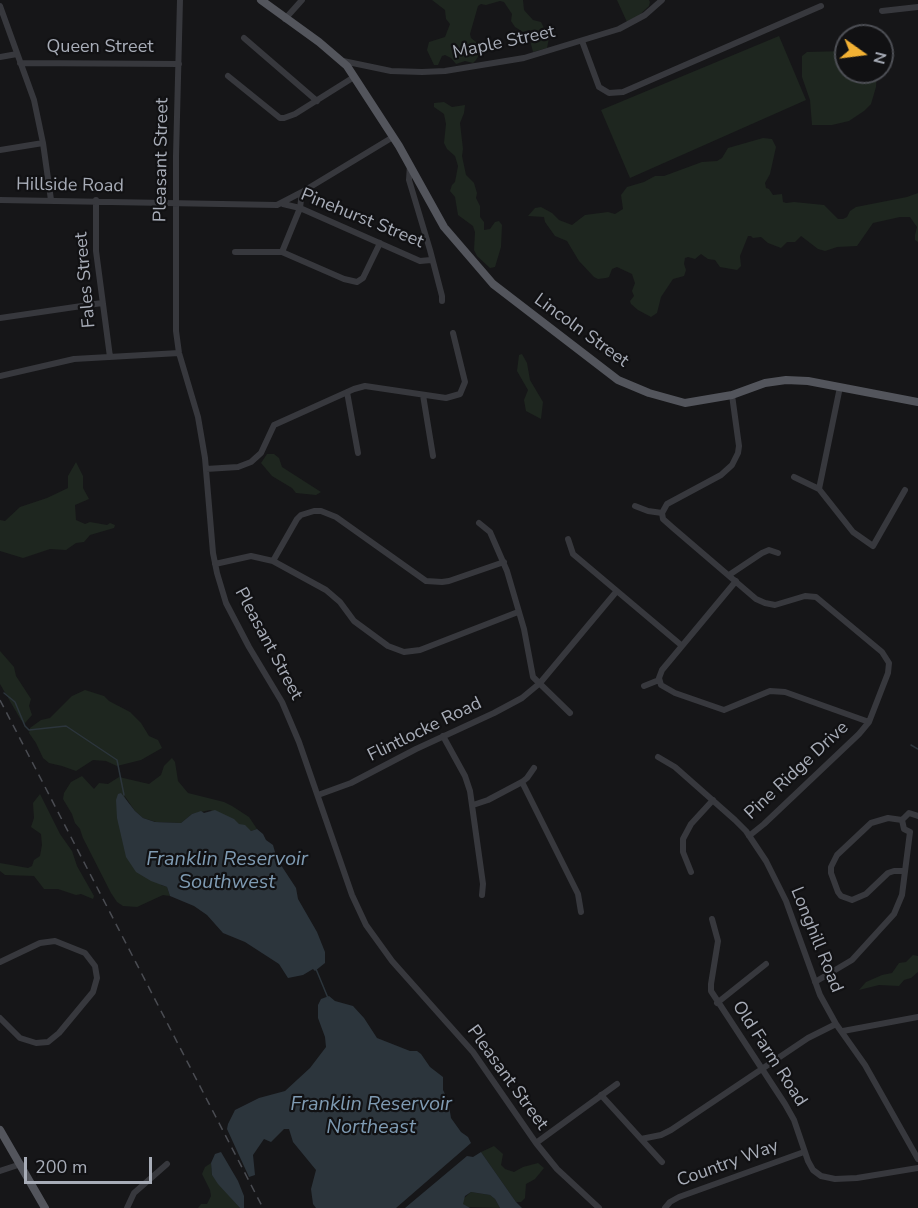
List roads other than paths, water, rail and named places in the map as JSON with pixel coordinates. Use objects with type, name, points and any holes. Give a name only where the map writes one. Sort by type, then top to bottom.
[{"type":"main road","name":"Lincoln Street","points":[[261,0],[343,61],[393,136],[444,227],[493,284],[618,380],[649,393],[685,403],[732,395],[765,383],[786,380],[808,381],[918,402]]},
{"type":"main road","points":[[0,1130],[45,1208]]},
{"type":"street","name":"Pleasant Street","points":[[180,0],[176,331],[179,353],[198,417],[206,470],[215,564],[226,603],[282,702],[299,742],[352,895],[366,925],[392,961],[473,1052],[536,1143],[557,1169],[599,1208]]},
{"type":"street","points":[[285,19],[302,0]]},
{"type":"street","name":"Maple Street","points":[[343,61],[405,73],[445,70],[524,57],[603,35],[645,15],[662,0]]},
{"type":"street","points":[[905,0],[907,9]]},
{"type":"street","points":[[582,41],[599,87],[609,93],[623,92],[820,6]]},
{"type":"street","points":[[882,11],[918,7]]},
{"type":"street","points":[[0,9],[34,100],[51,200]]},
{"type":"street","points":[[244,38],[317,100]]},
{"type":"street","points":[[0,57],[17,54]]},
{"type":"street","name":"Queen Street","points":[[20,63],[178,64]]},
{"type":"street","points":[[228,76],[280,118],[288,118],[354,77]]},
{"type":"street","points":[[282,204],[393,136]]},
{"type":"street","points":[[0,150],[43,143]]},
{"type":"street","points":[[410,165],[409,180],[442,296],[441,301]]},
{"type":"street","points":[[282,252],[300,208],[302,192]]},
{"type":"street","name":"Hillside Road","points":[[0,200],[282,204]]},
{"type":"street","name":"Fales Street","points":[[96,200],[96,251],[110,357]]},
{"type":"street","name":"Pinehurst Street","points":[[282,204],[300,208],[420,261],[431,260]]},
{"type":"street","points":[[235,252],[282,252],[344,279],[357,282],[363,278],[380,243]]},
{"type":"street","points":[[0,318],[102,303]]},
{"type":"street","points":[[206,470],[238,467],[251,462],[261,453],[274,425],[347,392],[365,387],[450,398],[460,394],[465,382],[453,333]]},
{"type":"street","points":[[0,376],[74,359],[179,353]]},
{"type":"street","points":[[819,489],[840,387]]},
{"type":"street","points":[[347,392],[358,453]]},
{"type":"street","points":[[423,395],[433,456]]},
{"type":"street","points":[[635,506],[662,513],[667,504],[721,475],[736,459],[738,429],[732,395]]},
{"type":"street","points":[[794,477],[819,489],[853,532],[873,546],[905,490]]},
{"type":"street","points":[[273,561],[297,519],[307,512],[321,511],[336,517],[426,581],[449,581],[504,562]]},
{"type":"street","name":"Pine Ridge Drive","points":[[662,513],[663,519],[756,599],[770,605],[805,596],[816,597],[882,652],[889,663],[888,673],[869,722],[749,836]]},
{"type":"street","points":[[479,523],[488,530],[504,562],[524,629],[533,678],[570,713]]},
{"type":"street","points":[[568,539],[573,555],[681,645]]},
{"type":"street","points":[[729,575],[762,552],[769,550],[778,553]]},
{"type":"street","points":[[215,564],[251,556],[260,556],[273,561],[326,590],[340,602],[354,621],[388,646],[404,652],[420,650],[518,612]]},
{"type":"street","points":[[659,680],[662,670],[681,645],[736,581]]},
{"type":"street","name":"Flintlocke Road","points":[[318,795],[351,783],[512,704],[540,683],[616,592]]},
{"type":"street","points":[[659,680],[666,690],[719,709],[729,709],[759,694],[775,690],[869,722]]},
{"type":"street","points":[[644,686],[659,680]]},
{"type":"street","points":[[444,736],[465,776],[473,805],[483,884],[482,895]]},
{"type":"street","name":"Longhill Road","points":[[658,757],[675,767],[712,800],[749,836],[766,861],[786,901],[815,982],[836,1024],[865,1065],[918,1159]]},
{"type":"street","points":[[473,805],[488,800],[522,782],[534,768]]},
{"type":"street","points":[[522,782],[578,894],[581,912]]},
{"type":"street","points":[[691,872],[683,852],[683,838],[691,824],[712,800]]},
{"type":"street","points":[[902,820],[909,813],[918,816]]},
{"type":"street","points":[[902,820],[888,818],[871,824],[837,855],[831,867],[831,873],[841,896],[852,900],[866,894],[888,873],[905,871]]},
{"type":"street","points":[[902,820],[904,829],[910,832],[918,829]]},
{"type":"street","points":[[815,982],[852,960],[894,914],[902,895],[910,832]]},
{"type":"street","name":"Old Farm Road","points":[[712,918],[718,941],[711,987],[717,1003],[762,1068],[794,1120],[810,1166],[816,1173],[835,1179],[857,1178],[918,1168]]},
{"type":"street","points":[[0,962],[40,943],[55,940],[85,953],[95,966],[97,978],[93,992],[59,1033],[48,1042],[36,1043],[20,1038],[0,1018]]},
{"type":"street","points":[[717,1003],[766,964]]},
{"type":"street","points":[[843,1031],[918,1019]]},
{"type":"street","points":[[641,1139],[661,1135],[671,1130],[808,1038],[836,1024]]},
{"type":"street","points":[[536,1143],[617,1084]]},
{"type":"street","points":[[602,1095],[662,1162]]},
{"type":"street","name":"Country Way","points":[[665,1208],[679,1197],[804,1152]]},
{"type":"street","points":[[0,1171],[21,1164]]},
{"type":"street","points":[[127,1208],[134,1193],[167,1164]]},
{"type":"water","name":"Franklin Reservoir Southwest","points":[[121,793],[143,818],[155,822],[181,823],[192,814],[215,810],[245,825],[251,831],[257,829],[263,834],[266,840],[273,845],[277,859],[296,888],[298,899],[317,932],[325,952],[325,963],[315,971],[313,969],[303,975],[288,978],[279,964],[245,942],[223,933],[207,915],[194,906],[170,896],[167,887],[136,872],[126,857],[117,818],[116,800],[118,794]]},
{"type":"water","name":"Franklin Reservoir Northeast","points":[[329,996],[335,1001],[353,1006],[377,1038],[421,1054],[430,1067],[443,1077],[443,1090],[451,1118],[471,1143],[396,1208],[316,1208],[313,1204],[311,1189],[316,1170],[293,1142],[289,1129],[284,1129],[271,1142],[264,1139],[253,1155],[255,1175],[249,1177],[227,1129],[235,1110],[259,1098],[285,1091],[310,1068],[326,1047],[318,1018],[318,1005],[321,999]]},
{"type":"water","points":[[221,1152],[238,1181],[244,1196],[244,1208],[240,1208],[212,1175],[211,1163],[215,1154]]},
{"type":"water","name":"Franklin Reservoir Northeast","points":[[481,1152],[522,1208],[500,1208],[490,1195],[471,1192],[465,1196],[463,1204],[470,1208],[405,1208],[467,1156],[473,1157]]},
{"type":"waterway","points":[[4,693],[15,702],[29,730],[66,726],[117,760],[124,795]]},
{"type":"waterway","points":[[911,745],[918,749]]},
{"type":"waterway","points":[[316,969],[328,998]]},
{"type":"railway","points":[[0,700],[263,1208]]}]
